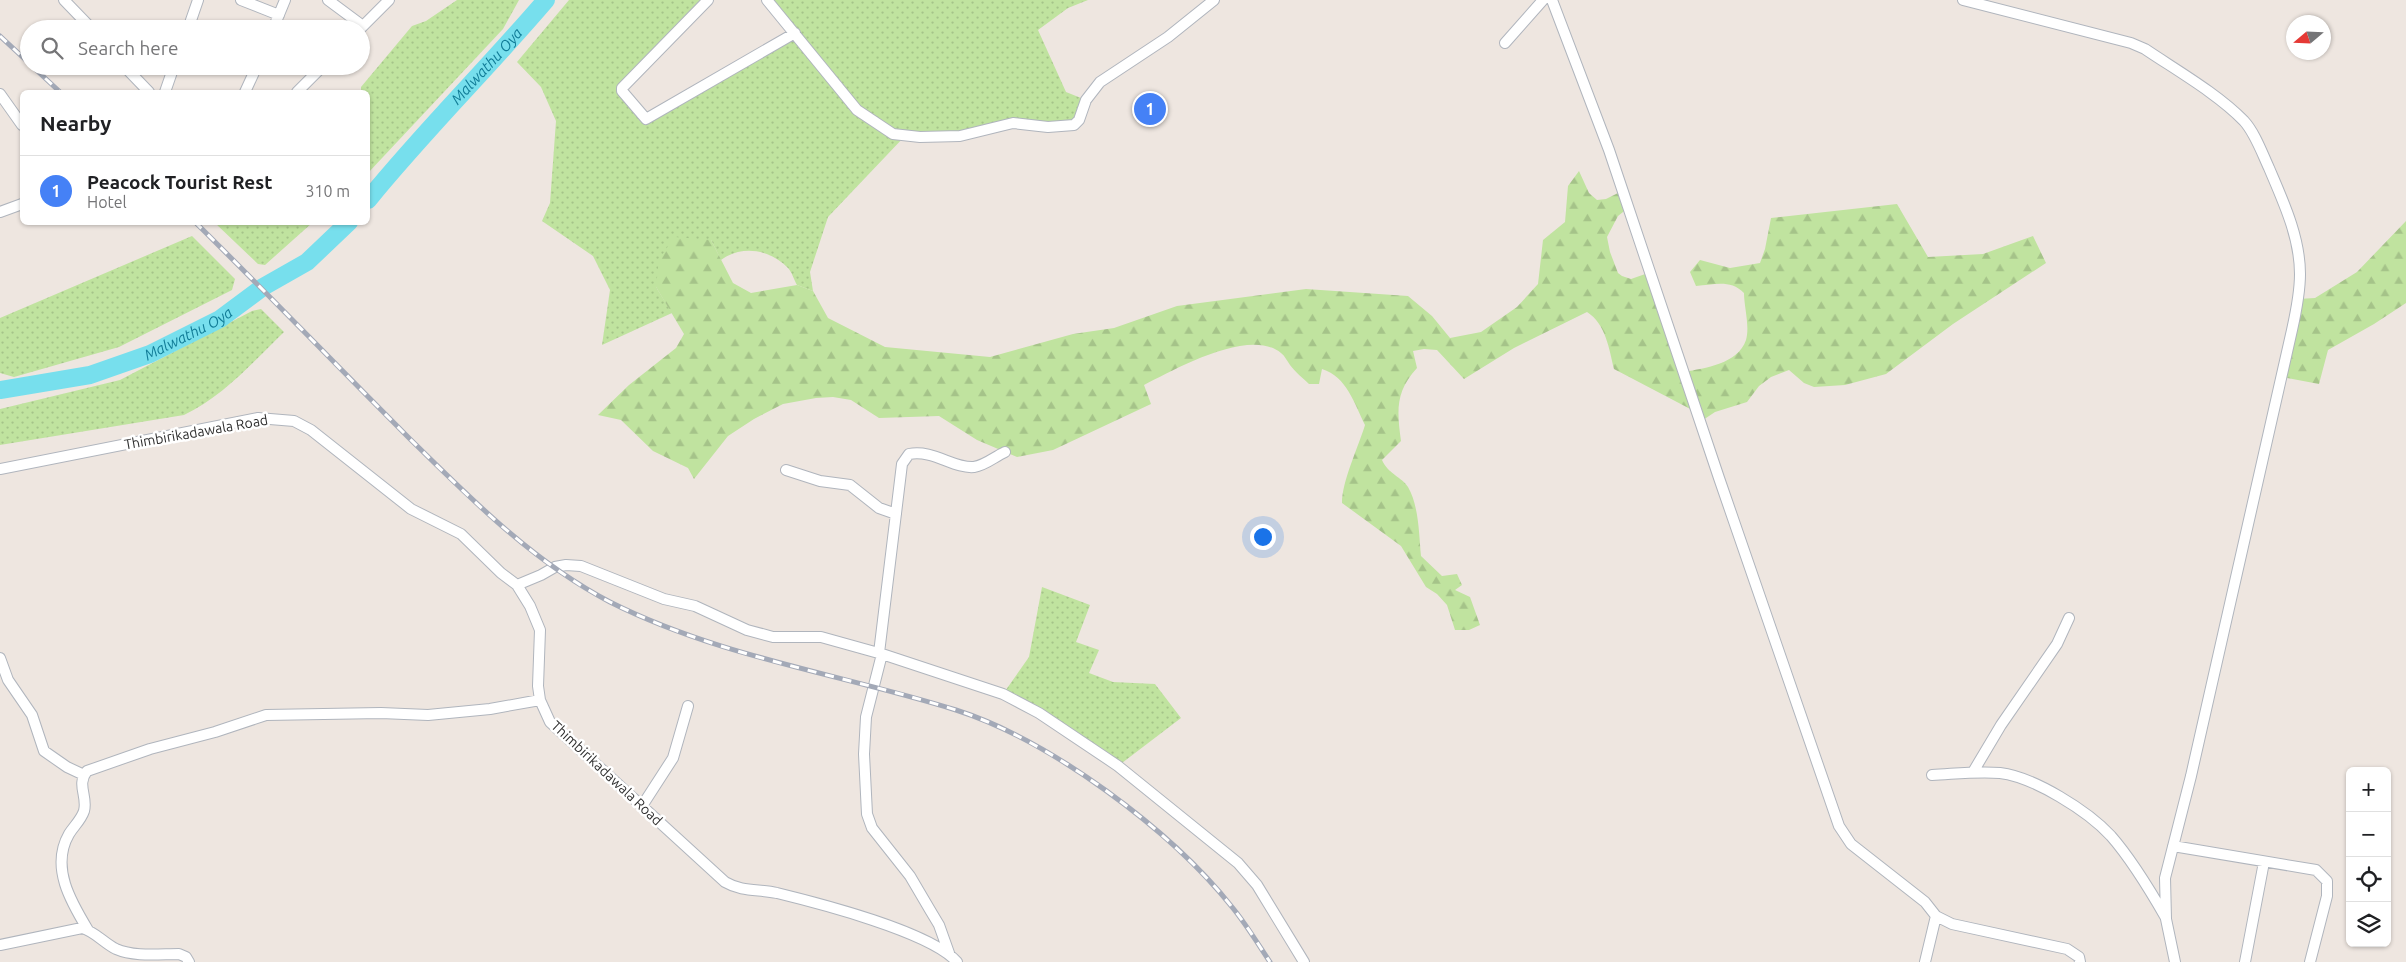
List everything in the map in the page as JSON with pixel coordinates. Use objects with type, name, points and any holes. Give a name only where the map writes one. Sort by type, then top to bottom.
[{"type":"street","points":[[64,0],[83,20]]},
{"type":"street","points":[[191,20],[198,0]]},
{"type":"street","points":[[241,0],[279,16]]},
{"type":"street","points":[[277,20],[285,0]]},
{"type":"street","points":[[328,0],[352,20]]},
{"type":"street","points":[[368,20],[388,0]]},
{"type":"street","points":[[708,0],[622,88],[622,91],[646,120],[795,33]]},
{"type":"street","points":[[767,0],[857,110],[893,134],[920,137],[960,136],[1013,122],[1048,127],[1074,125],[1086,100],[1100,82],[1168,37],[1211,1]]},
{"type":"street","points":[[1505,42],[1543,0]]},
{"type":"street","points":[[1552,0],[1609,150],[1839,826],[1851,844],[1925,902],[1936,916],[1952,924],[2067,949],[2079,957],[2080,962]]},
{"type":"street","points":[[1963,0],[2145,48],[2230,109],[2245,122],[2258,145],[2286,210],[2298,253],[2300,274],[2298,299],[2292,330],[2165,878],[2166,919],[2176,962]]},
{"type":"street","points":[[133,75],[147,90]]},
{"type":"street","points":[[166,90],[171,75]]},
{"type":"street","points":[[246,90],[253,75]]},
{"type":"street","points":[[299,90],[314,75]]},
{"type":"street","points":[[0,94],[20,122]]},
{"type":"street","points":[[0,212],[20,205]]},
{"type":"street","name":"Thimbirikadawala Road","points":[[0,469],[258,418],[294,421],[327,440],[375,482],[411,509],[461,534],[501,573],[517,585],[530,606],[540,630],[538,686],[540,700],[550,722],[726,882],[736,888],[759,889],[812,902],[876,922],[940,947],[957,962]]},
{"type":"street","points":[[948,954],[939,925],[910,876],[872,828],[867,814],[864,754],[866,717],[880,654],[902,464],[909,454],[920,452],[971,467],[989,462],[1005,452]]},
{"type":"street","points":[[786,470],[820,481],[850,485],[879,508],[896,514]]},
{"type":"street","points":[[517,585],[541,575],[554,567],[566,565],[581,566],[664,600],[695,606],[747,630],[773,637],[821,638],[880,654],[1003,694],[1039,713],[1118,766],[1238,863],[1257,885],[1304,962]]},
{"type":"street","points":[[1973,772],[2001,725],[2057,644],[2069,618]]},
{"type":"street","points":[[0,658],[8,680],[32,715],[44,751],[67,767],[84,775]]},
{"type":"street","points":[[88,930],[62,881],[65,846],[69,834],[83,812],[85,804],[81,782],[87,771],[150,749],[215,732],[266,715],[381,713],[428,715],[490,709],[540,700]]},
{"type":"street","points":[[642,806],[674,758],[688,706]]},
{"type":"street","points":[[1932,775],[1973,772],[2002,773],[2031,782],[2062,797],[2110,836],[2152,895],[2166,919]]},
{"type":"street","points":[[2173,846],[2316,870],[2327,881],[2328,896],[2310,962]]},
{"type":"street","points":[[2245,962],[2264,862]]},
{"type":"street","points":[[1925,962],[1936,916]]},
{"type":"street","points":[[0,945],[82,928],[117,950],[129,953],[179,954],[186,957],[189,962]]},
{"type":"green space","points":[[457,0],[519,0],[503,29],[370,171],[370,90],[361,90],[361,87],[412,26],[426,21]]},
{"type":"green space","points":[[569,0],[708,0],[622,88],[646,119],[794,33],[767,0],[1088,0],[1068,8],[1038,30],[1066,92],[1086,100],[1079,120],[973,133],[905,136],[828,217],[810,272],[813,291],[797,285],[788,268],[764,253],[755,251],[737,252],[721,260],[711,240],[656,287],[672,313],[602,345],[610,290],[593,256],[542,221],[550,203],[556,121],[541,87],[517,62]]},
{"type":"green space","points":[[1579,171],[1589,193],[1597,200],[1606,199],[1622,191],[1628,208],[1618,216],[1607,237],[1610,252],[1618,273],[1622,276],[1631,279],[1651,272],[1684,372],[1728,360],[1742,348],[1747,335],[1744,293],[1727,284],[1696,286],[1690,272],[1700,260],[1730,268],[1760,263],[1765,249],[1771,218],[1897,204],[1928,257],[1983,254],[2033,236],[2046,263],[1953,324],[1886,374],[1845,385],[1814,387],[1804,383],[1789,370],[1771,377],[1759,386],[1747,402],[1715,412],[1700,422],[1696,412],[1614,369],[1603,330],[1599,323],[1587,312],[1514,348],[1464,379],[1437,350],[1424,349],[1413,351],[1417,368],[1405,385],[1399,402],[1401,441],[1382,460],[1388,469],[1408,487],[1412,495],[1418,521],[1421,556],[1442,576],[1457,574],[1462,585],[1455,590],[1470,597],[1480,625],[1469,630],[1455,630],[1447,605],[1437,594],[1426,587],[1401,546],[1342,503],[1347,475],[1365,425],[1344,384],[1331,373],[1322,369],[1319,384],[1309,384],[1294,370],[1281,353],[1267,346],[1250,345],[1232,348],[1192,361],[1144,385],[1151,404],[1053,450],[1017,457],[977,440],[939,416],[879,418],[851,400],[833,397],[816,398],[783,404],[754,419],[728,436],[694,479],[688,468],[653,451],[621,420],[598,415],[629,385],[676,348],[684,334],[656,287],[659,260],[674,237],[711,240],[733,283],[751,293],[797,285],[813,291],[828,318],[885,347],[990,357],[1073,334],[1114,328],[1177,306],[1306,289],[1408,296],[1432,316],[1450,338],[1481,332],[1517,307],[1538,284],[1543,240],[1565,222],[1568,186]]},
{"type":"green space","points":[[2406,221],[2406,303],[2328,350],[2319,384],[2282,377],[2298,299],[2315,298],[2357,272]]},
{"type":"green space","points":[[217,225],[310,225],[265,265],[258,264]]},
{"type":"green space","points":[[192,236],[235,279],[232,290],[119,347],[14,377],[0,373],[0,318]]},
{"type":"green space","points":[[261,309],[284,332],[212,399],[184,415],[0,445],[0,409],[120,380],[252,311]]},
{"type":"green space","points":[[1042,587],[1090,605],[1076,642],[1099,650],[1089,673],[1113,682],[1155,684],[1181,718],[1118,766],[1003,694],[1029,657]]},
{"type":"waterway","name":"Malwathu Oya","points":[[370,198],[411,149],[546,0]]},
{"type":"waterway","name":"Malwathu Oya","points":[[0,390],[90,375],[150,354],[220,319],[263,287],[307,262],[346,225]]},
{"type":"railway","points":[[0,36],[20,55]]},
{"type":"railway","points":[[42,75],[58,90]]},
{"type":"railway","points":[[198,225],[455,483],[503,527],[555,568],[610,602],[651,621],[694,637],[737,651],[956,710],[992,724],[1030,743],[1069,765],[1106,791],[1143,819],[1176,848],[1232,907],[1270,962]]},
{"type":"place","name":"Peacock Tourist Rest","points":[[1150,109]]}]
